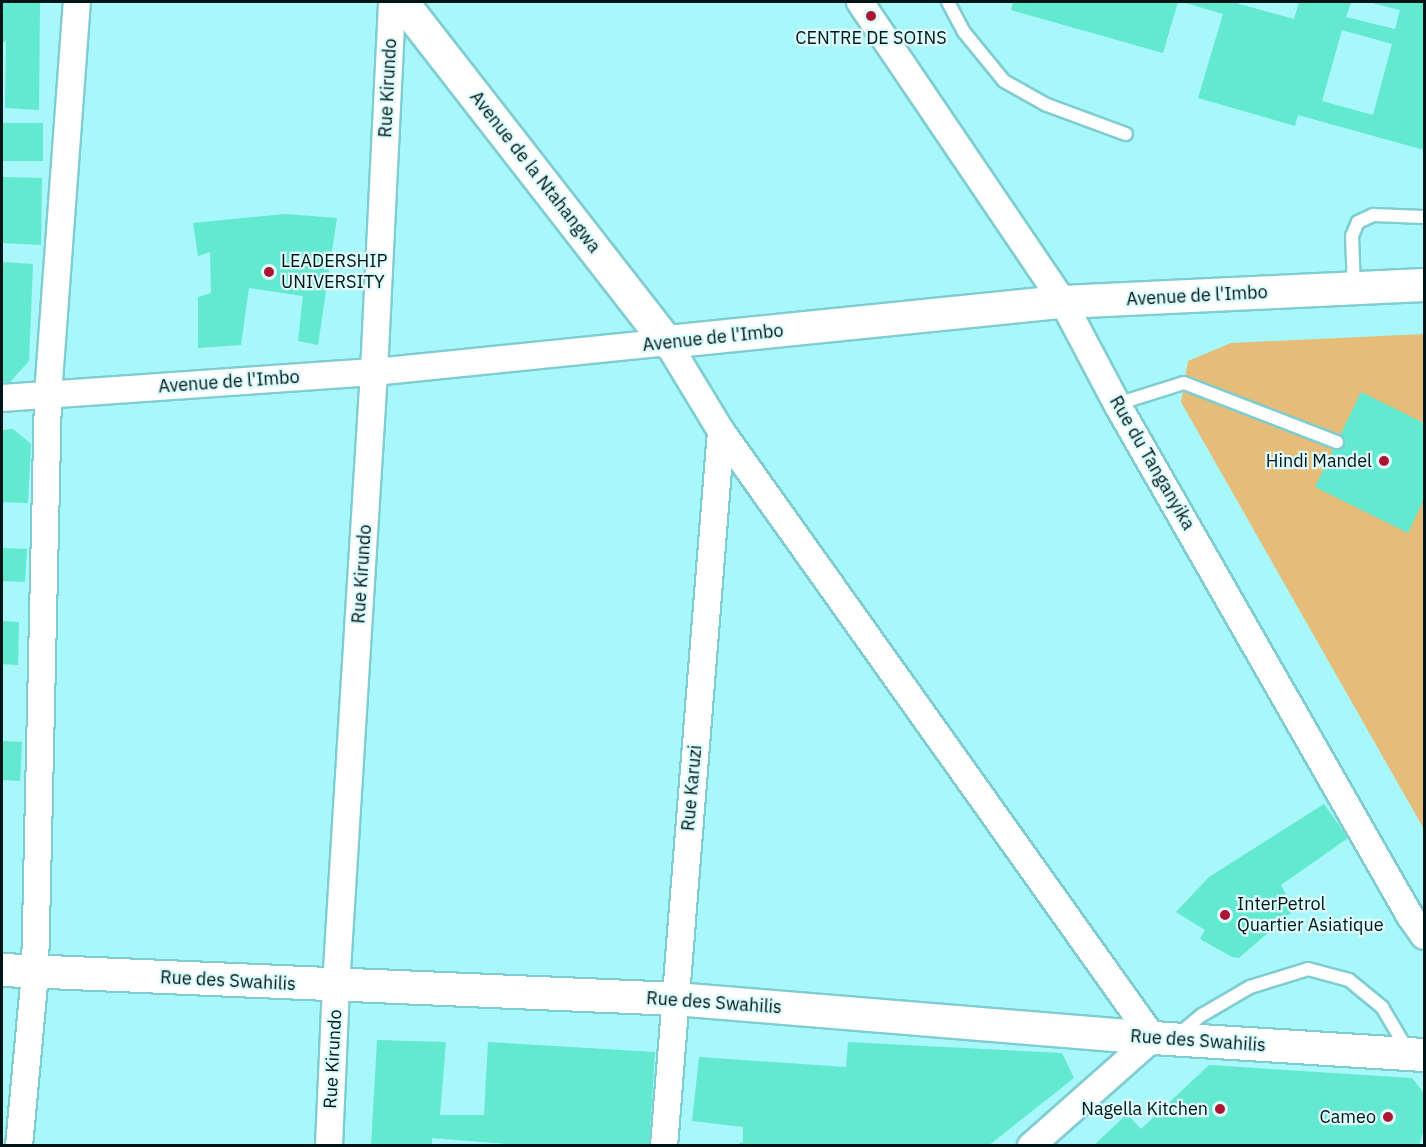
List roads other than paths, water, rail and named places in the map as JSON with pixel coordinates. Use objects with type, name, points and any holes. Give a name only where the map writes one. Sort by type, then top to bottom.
[{"type":"street","points":[[19,1146],[35,972],[48,395],[77,2]]},
{"type":"street","name":"Rue Kirundo","points":[[329,1146],[336,986],[374,372],[392,2]]},
{"type":"street","name":"Avenue de la Ntahangwa","points":[[402,2],[668,342]]},
{"type":"street","name":"Rue du Tanganyika","points":[[860,2],[1063,302],[1117,404],[1410,916],[1425,936]]},
{"type":"street","name":"Avenue de l'Imbo","points":[[2,398],[374,372],[1063,302],[1425,285]]},
{"type":"street","points":[[668,342],[721,431],[1163,1039],[1030,1146]]},
{"type":"street","name":"Rue Karuzi","points":[[664,1146],[721,431]]},
{"type":"street","name":"Rue des Swahilis","points":[[2,970],[676,999],[1163,1039],[1418,1055]]},
{"type":"lane","points":[[948,2],[964,32],[1004,81],[1047,105],[1126,134]]},
{"type":"lane","points":[[1354,289],[1352,236],[1358,222],[1373,215],[1425,217]]},
{"type":"lane","points":[[1117,404],[1184,383],[1337,442]]},
{"type":"lane","points":[[1163,1039],[1250,987],[1308,969],[1349,980],[1382,1007],[1418,1055]]},
{"type":"place","name":"CENTRE DE SOINS","points":[[871,16]]},
{"type":"place","name":"LEADERSHIP UNIVERSITY","points":[[269,272]]},
{"type":"place","name":"Hindi Mandel","points":[[1384,461]]},
{"type":"place","name":"InterPetrol Quartier Asiatique","points":[[1225,915]]},
{"type":"place","name":"Nagella Kitchen","points":[[1220,1109]]},
{"type":"place","name":"Cameo","points":[[1388,1117]]}]
